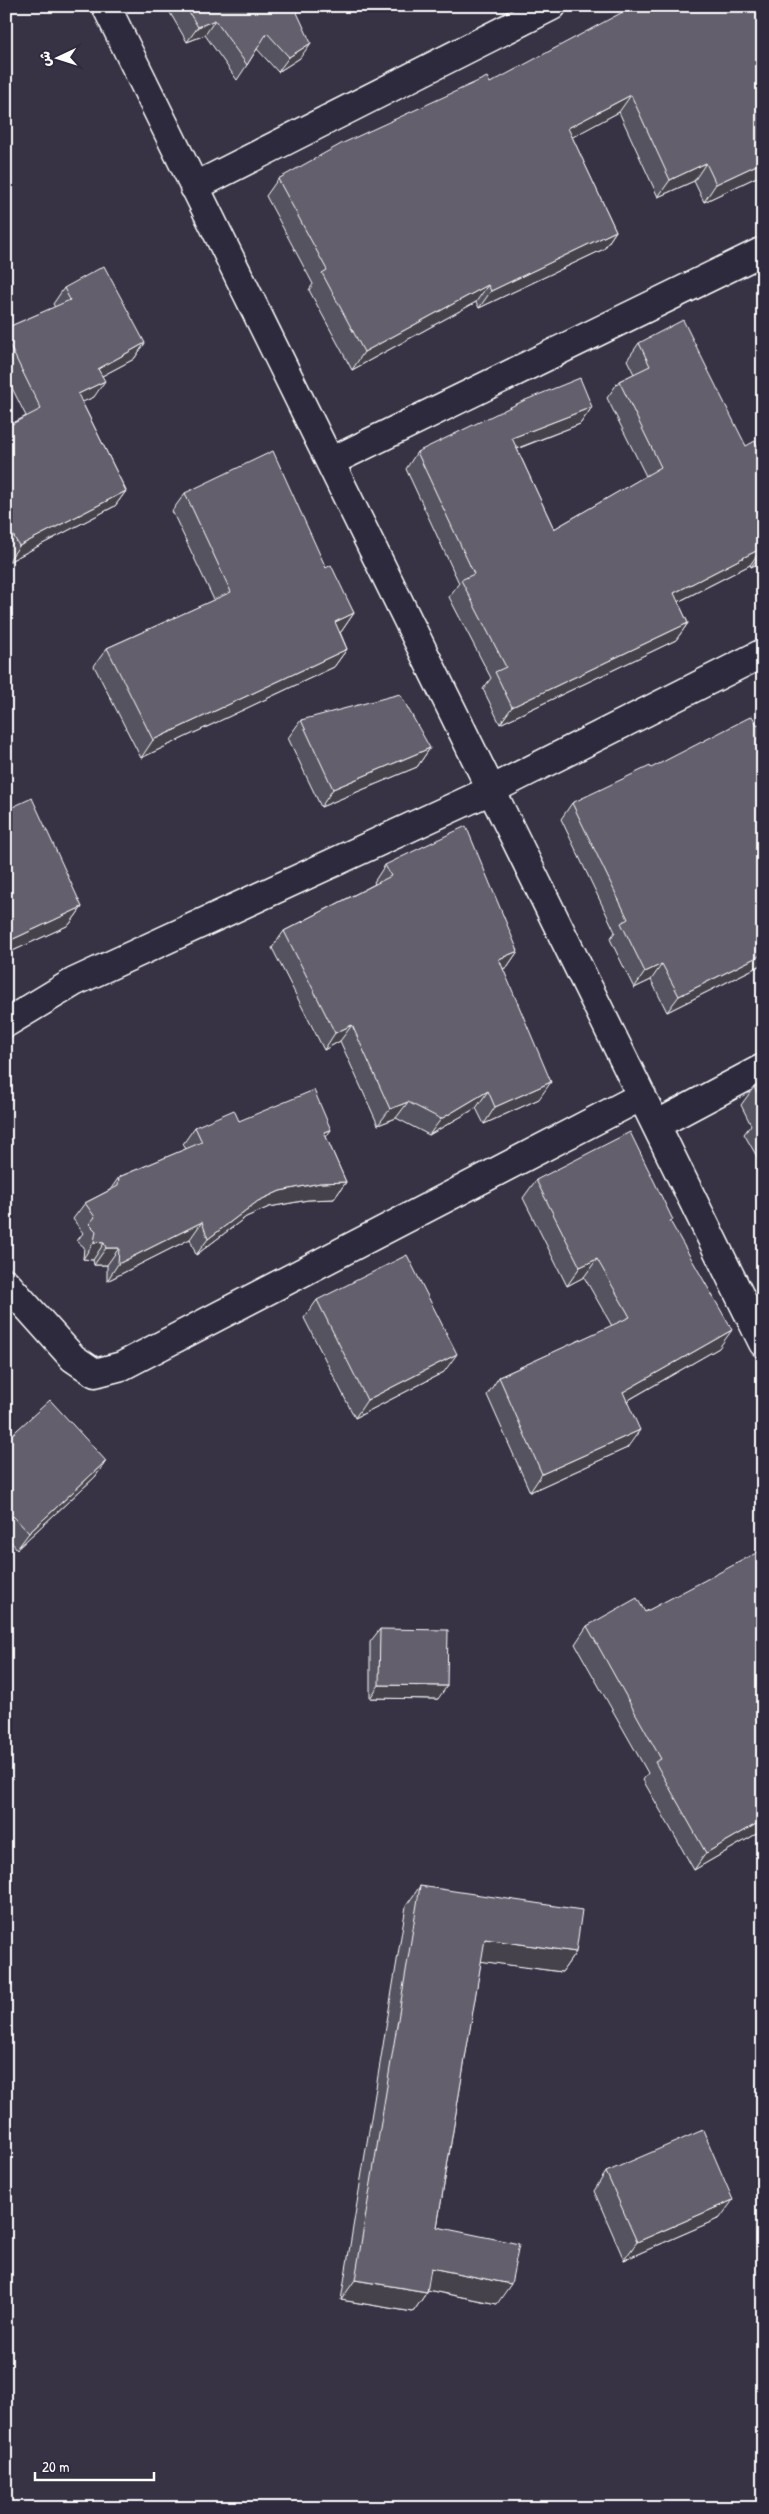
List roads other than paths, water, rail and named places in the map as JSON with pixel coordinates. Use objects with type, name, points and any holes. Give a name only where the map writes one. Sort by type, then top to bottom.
[{"type":"street","points":[[106,6],[763,1343]]},
{"type":"street","points":[[194,187],[552,6]]},
{"type":"street","points":[[330,462],[763,251]]},
{"type":"street","points":[[6,1023],[74,982],[491,790],[763,653]]},
{"type":"street","points":[[656,1125],[763,1068]]},
{"type":"street","points":[[6,1283],[73,1358],[95,1373],[122,1366],[642,1096]]}]
